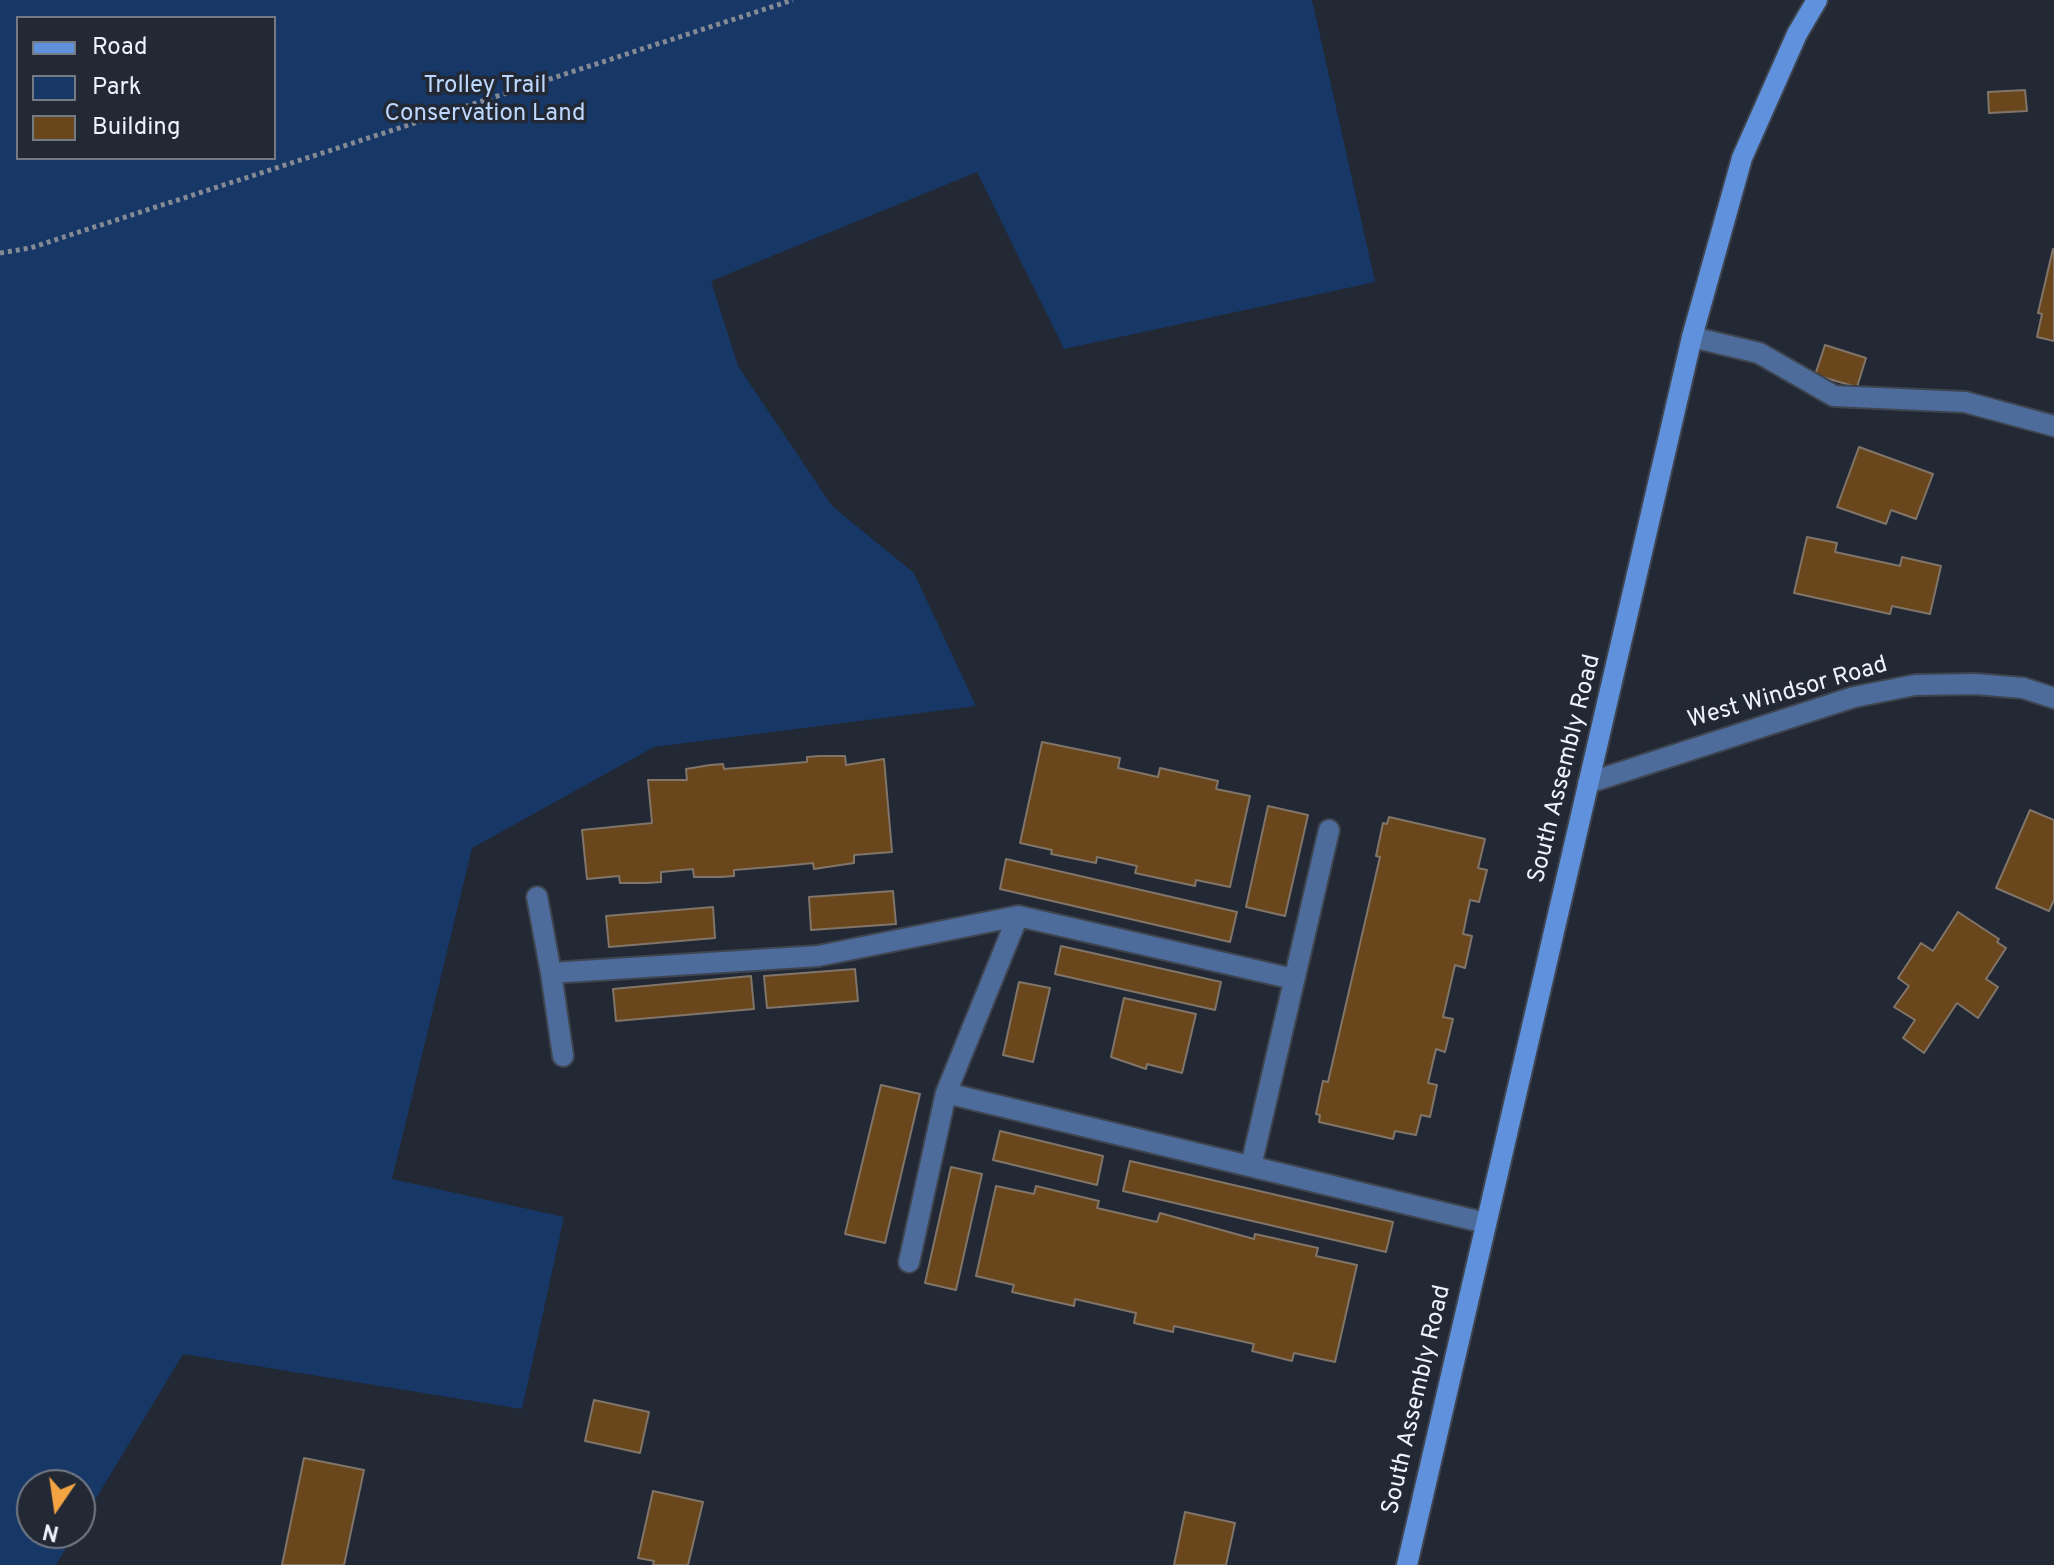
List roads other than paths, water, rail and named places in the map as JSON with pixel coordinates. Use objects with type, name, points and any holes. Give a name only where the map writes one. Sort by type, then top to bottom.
[{"type":"street","name":"South Assembly Road","points":[[1407,1565],[1692,337],[1742,158],[1797,34],[1817,0]]},
{"type":"street","points":[[1692,337],[1759,353],[1834,396],[1965,402],[2054,426]]},
{"type":"street","name":"West Windsor Road","points":[[1588,783],[1854,697],[1915,685],[1975,684],[2023,688],[2054,698]]},
{"type":"street","points":[[1251,1166],[1329,830]]},
{"type":"street","points":[[537,897],[563,1056]]},
{"type":"street","points":[[551,973],[818,956],[1018,916],[1294,979]]},
{"type":"street","points":[[909,1262],[946,1093],[1018,916]]},
{"type":"street","points":[[946,1093],[1486,1223]]},
{"type":"park label","name":"Trolley Trail Conservation Land","points":[[485,101]]}]
